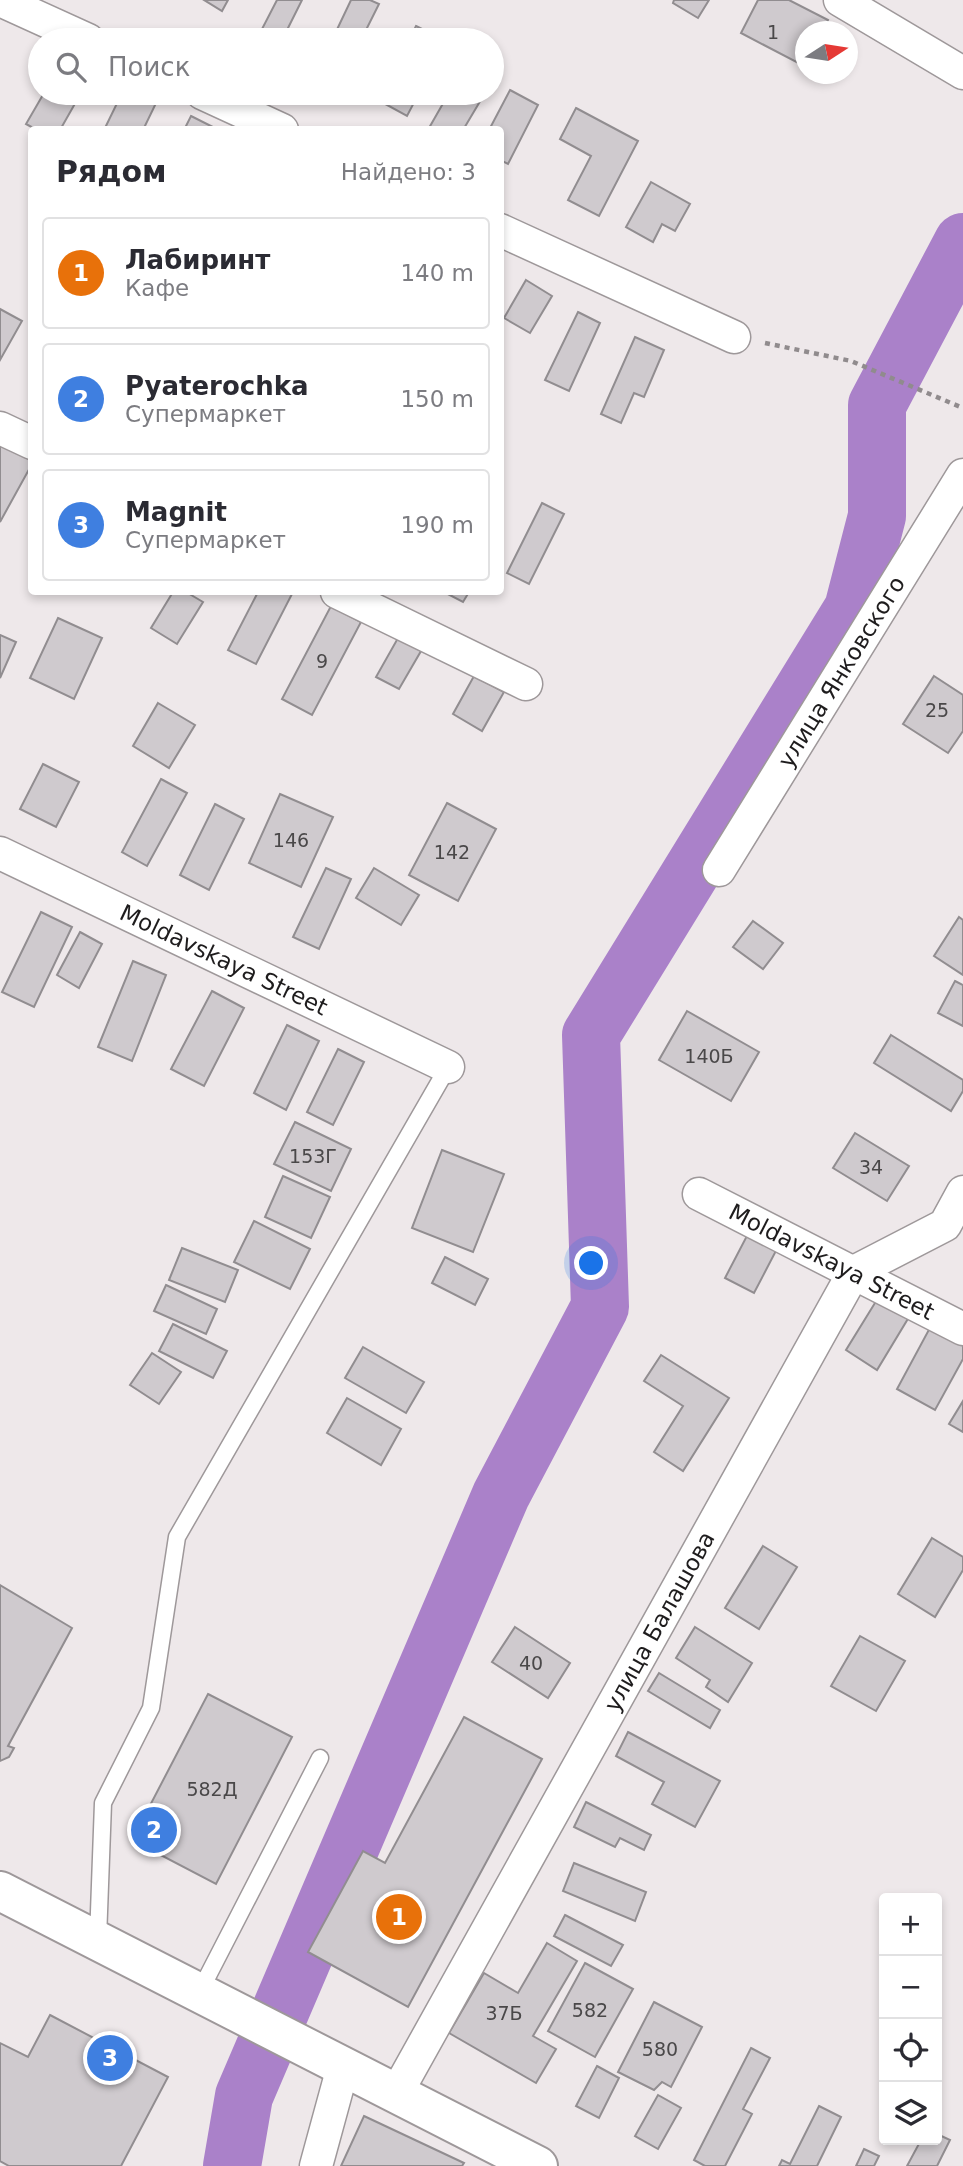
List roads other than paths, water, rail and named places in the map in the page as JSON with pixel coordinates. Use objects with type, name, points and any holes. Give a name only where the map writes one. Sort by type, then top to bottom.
[{"type":"main road","points":[[0,1891],[538,2166]]},
{"type":"street","points":[[0,0],[62,28]]},
{"type":"street","points":[[840,0],[963,73]]},
{"type":"street","points":[[228,105],[273,126]]},
{"type":"street","points":[[504,232],[734,337]]},
{"type":"street","points":[[0,428],[28,441]]},
{"type":"street","name":"улица Янковского","points":[[719,870],[963,475]]},
{"type":"street","points":[[343,595],[526,684]]},
{"type":"street","name":"Moldavskaya Street","points":[[0,852],[448,1067]]},
{"type":"street","points":[[854,1272],[945,1225],[963,1192]]},
{"type":"street","name":"Moldavskaya Street","points":[[699,1194],[963,1329]]},
{"type":"street","name":"улица Балашова","points":[[396,2094],[854,1272]]},
{"type":"street","points":[[316,2166],[330,2061]]},
{"type":"lane","points":[[98,1941],[103,1804],[151,1708],[177,1537],[448,1067]]},
{"type":"lane","points":[[208,1997],[320,1758]]},
{"type":"waterway","points":[[232,2166],[244,2096],[501,1495],[600,1307],[591,1035],[853,609],[877,516],[877,405],[963,242]]},
{"type":"place","name":"Pyaterochka","points":[[154,1830]]},
{"type":"place","name":"Лабиринт","points":[[399,1917]]},
{"type":"place","name":"Magnit","points":[[110,2058]]}]
